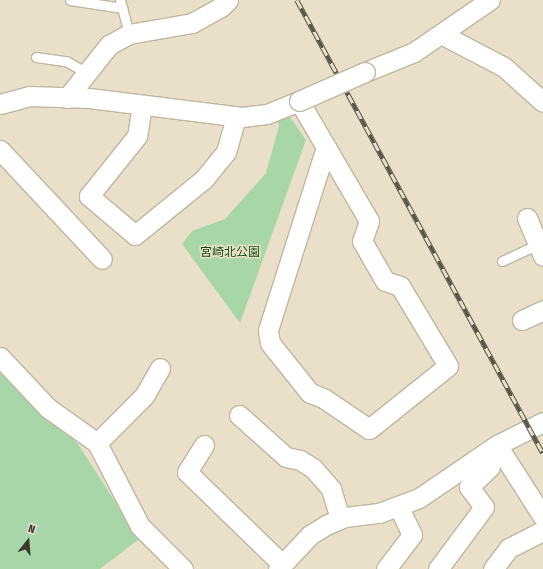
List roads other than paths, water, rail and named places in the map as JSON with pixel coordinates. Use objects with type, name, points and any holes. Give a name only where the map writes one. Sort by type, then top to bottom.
[{"type":"street","points":[[67,98],[109,45],[129,34],[192,23],[221,7],[228,0]]},
{"type":"street","points":[[0,104],[29,96],[142,105],[236,116],[267,114],[414,52],[486,1]]},
{"type":"street","points":[[441,34],[504,67],[543,102]]},
{"type":"street","points":[[299,101],[326,147],[369,221],[362,241],[385,281],[400,286],[448,366],[369,429],[324,398],[310,393],[270,343],[268,330],[326,147]]},
{"type":"street","points":[[142,105],[137,136],[90,196],[135,235],[204,179],[226,152],[236,116]]},
{"type":"street","points":[[0,150],[102,259]]},
{"type":"street","points":[[527,218],[541,250]]},
{"type":"street","points":[[522,320],[543,310]]},
{"type":"street","points":[[0,357],[48,408],[97,443],[140,526],[182,569]]},
{"type":"street","points":[[97,443],[144,396],[160,368]]},
{"type":"street","points":[[239,415],[286,457],[300,460],[313,468],[331,489],[340,519]]},
{"type":"street","points":[[204,445],[187,472],[280,567],[310,535],[340,519],[399,507],[432,491],[497,445],[543,422]]},
{"type":"street","points":[[497,445],[543,517]]},
{"type":"street","points":[[438,569],[484,507],[469,487],[490,467]]},
{"type":"street","points":[[386,569],[412,535],[399,507]]},
{"type":"street","points":[[493,569],[508,548],[543,531]]},
{"type":"lane","points":[[70,0],[121,4],[129,34]]},
{"type":"lane","points":[[36,57],[66,61],[87,73]]},
{"type":"lane","points":[[502,262],[541,250]]},
{"type":"railway","points":[[297,0],[543,453]]},
{"type":"park label","name":"宮崎北公園","points":[[230,253]]}]
